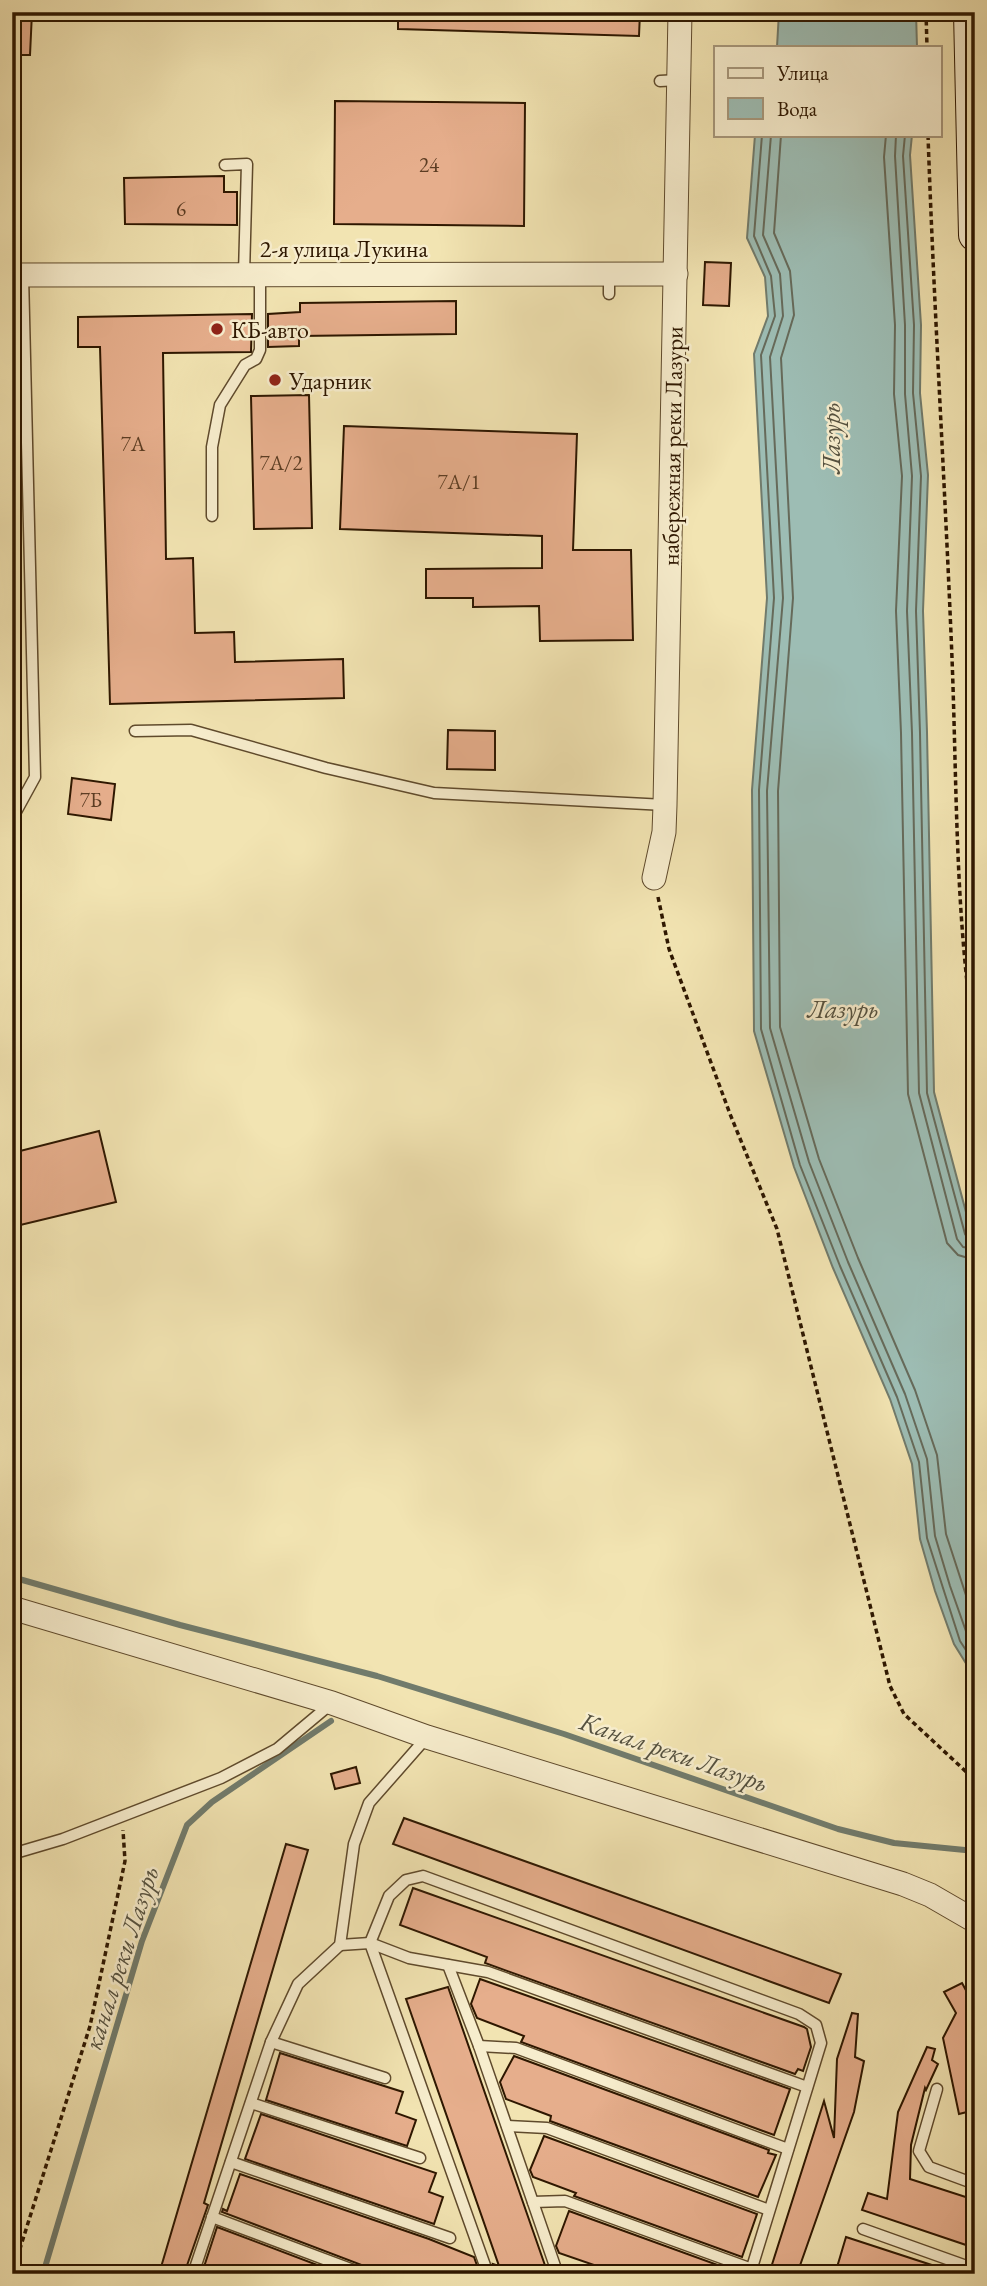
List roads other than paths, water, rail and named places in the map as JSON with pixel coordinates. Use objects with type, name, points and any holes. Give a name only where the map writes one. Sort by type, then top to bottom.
[{"type":"main road","points":[[970,12],[975,235]]},
{"type":"street","name":"набережная реки Лазури","points":[[654,878],[664,832],[665,805],[676,274],[669,80],[680,12]]},
{"type":"street","name":"2-я улица Лукина","points":[[18,275],[252,274],[609,284],[676,274]]},
{"type":"street","points":[[12,1608],[332,1703],[427,1738],[904,1884],[930,1895],[975,1921]]},
{"type":"lane","points":[[212,516],[212,447],[220,405],[245,365],[256,359],[260,350],[252,274],[247,164],[225,164]]},
{"type":"lane","points":[[12,819],[35,776],[18,275]]},
{"type":"lane","points":[[135,731],[191,730],[326,768],[434,793],[665,805]]},
{"type":"lane","points":[[12,1854],[121,1818],[220,1778],[277,1749],[332,1703]]},
{"type":"lane","points":[[340,1945],[354,1844],[369,1803],[427,1738]]},
{"type":"lane","points":[[488,2274],[370,1943],[389,1896],[406,1880],[422,1876],[799,2014],[816,2025],[821,2043],[751,2271],[565,2201],[533,2202]]},
{"type":"lane","points":[[193,2274],[271,2042],[298,1984],[340,1945],[370,1943],[409,1958],[488,1972],[807,2087]]},
{"type":"lane","points":[[448,1965],[556,2269],[568,2274]]},
{"type":"lane","points":[[271,2042],[385,2078]]},
{"type":"lane","points":[[479,2046],[516,2048],[788,2149]]},
{"type":"lane","points":[[937,2089],[919,2151],[929,2167],[975,2184]]},
{"type":"lane","points":[[251,2103],[420,2158]]},
{"type":"lane","points":[[507,2126],[547,2128],[769,2210]]},
{"type":"lane","points":[[231,2162],[450,2238]]},
{"type":"lane","points":[[212,2217],[364,2274]]},
{"type":"lane","points":[[863,2229],[975,2269]]},
{"type":"water","points":[[779,12],[916,12],[917,46],[777,46]]},
{"type":"water","name":"Лазурь","points":[[755,136],[912,136],[910,155],[921,325],[920,393],[928,475],[923,611],[934,1092],[975,1246],[975,1678],[954,1644],[935,1591],[920,1539],[912,1464],[890,1399],[833,1268],[794,1167],[754,1031],[752,790],[767,598],[754,354],[768,316],[765,277],[747,238]]},
{"type":"waterway","name":"Канал реки Лазурь","points":[[12,1577],[180,1625],[377,1676],[564,1734],[838,1829],[894,1843],[975,1851]]},
{"type":"waterway","name":"канал реки Лазурь","points":[[43,2274],[142,1941],[187,1825],[212,1802],[331,1721]]},
{"type":"place","name":"КБ-авто","points":[[217,329]]},
{"type":"place","name":"Ударник","points":[[275,380]]}]
